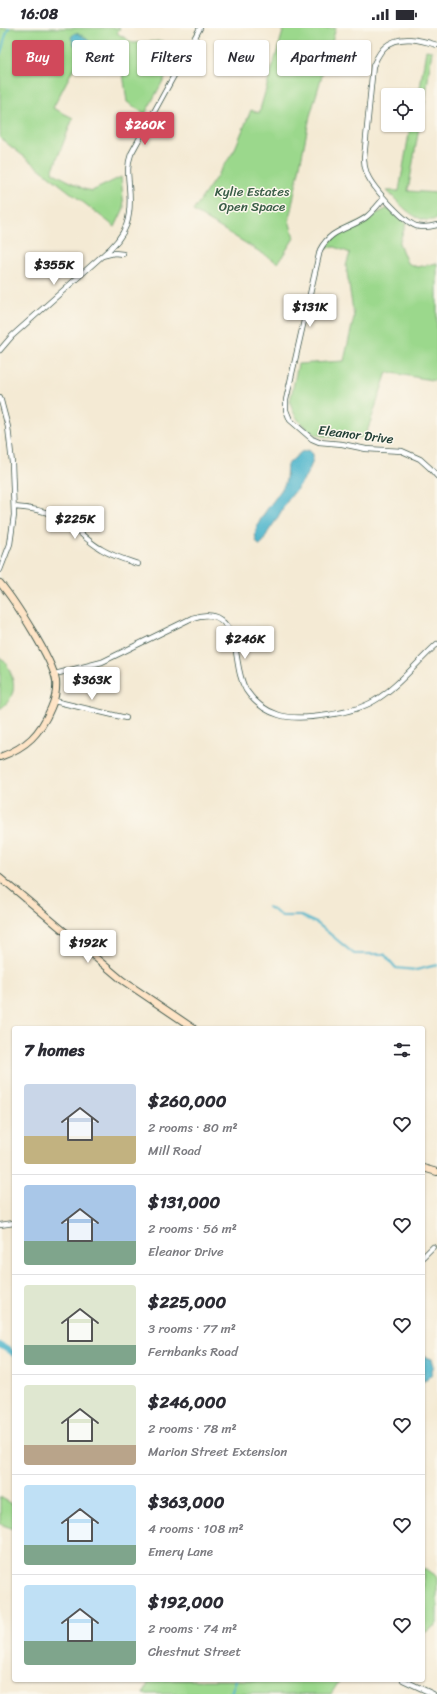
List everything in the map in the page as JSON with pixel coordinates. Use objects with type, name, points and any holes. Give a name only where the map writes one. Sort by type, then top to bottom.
[{"type":"street","points":[[0,350],[12,336],[117,242],[124,232],[128,221],[130,204],[128,168],[131,154],[200,28]]},
{"type":"street","points":[[437,45],[410,38],[386,46],[380,53],[373,66],[364,149],[364,167],[372,184],[384,198],[410,223],[426,228],[437,225]]},
{"type":"street","name":"Eleanor Drive","points":[[384,198],[366,217],[330,236],[320,250],[286,400],[286,410],[292,423],[314,440],[366,448],[402,451],[420,459],[437,476]]},
{"type":"street","points":[[102,256],[114,253],[123,254]]},
{"type":"street","points":[[0,397],[8,427],[12,463],[14,507],[12,537],[6,558],[0,570]]},
{"type":"street","points":[[14,507],[39,510],[58,517],[72,526],[88,541],[100,549],[114,556],[138,564]]},
{"type":"street","points":[[0,583],[19,610],[55,674],[56,687],[54,701],[43,725],[32,739],[19,749],[0,757]]},
{"type":"street","points":[[55,674],[102,662],[192,618],[202,615],[211,616],[219,619],[228,628],[232,636],[240,677],[249,694],[258,704],[269,711],[280,716],[296,718],[347,712],[373,702],[388,691],[437,644]]},
{"type":"street","points":[[54,701],[126,718]]},
{"type":"street","points":[[0,878],[128,984],[190,1026]]},
{"type":"street","points":[[425,1169],[437,1172]]},
{"type":"street","points":[[0,1225],[12,1223]]},
{"type":"street","points":[[425,1255],[433,1247]]},
{"type":"street","points":[[407,1682],[433,1694]]},
{"type":"green space","points":[[0,28],[120,28],[117,33],[128,40],[72,40],[72,71],[53,108],[73,118],[52,172],[84,189],[92,191],[121,177],[124,208],[115,227],[0,138]]},
{"type":"green space","name":"Kylie Estates Open Space","points":[[284,28],[336,28],[332,40],[280,40]]},
{"type":"green space","points":[[129,40],[133,43],[137,43],[137,76],[166,76],[145,114],[127,102],[123,76],[129,76]]},
{"type":"green space","points":[[426,50],[432,51],[425,102],[425,88],[420,88]]},
{"type":"green space","name":"Kylie Estates Open Space","points":[[277,52],[277,76],[322,76],[310,116],[289,220],[294,238],[278,263],[193,211],[234,151],[251,110],[259,113]]},
{"type":"green space","points":[[409,132],[418,132],[408,191],[437,193],[437,219],[429,220],[416,217],[403,207],[387,191],[399,191]]},
{"type":"green space","points":[[386,209],[390,209],[406,224],[399,243],[407,263],[417,267],[437,263],[437,381],[387,372],[365,438],[318,435],[308,430],[300,422],[291,407],[290,402],[298,364],[344,361],[354,317],[346,266],[350,253],[335,247],[326,248],[338,233]]},
{"type":"green space","points":[[0,657],[9,669],[14,685],[10,699],[0,709]]},
{"type":"green space","points":[[0,1497],[12,1504],[12,1528],[0,1524]]},
{"type":"green space","points":[[425,1569],[434,1574],[437,1578],[437,1624],[425,1633]]},
{"type":"green space","points":[[148,1682],[339,1682],[331,1694],[144,1694]]},
{"type":"water","points":[[75,33],[88,40],[72,40],[72,36]]},
{"type":"water","points":[[308,450],[313,454],[313,460],[308,472],[288,500],[261,545],[259,545],[256,538],[256,531],[259,522],[285,483],[287,465],[301,452]]},
{"type":"water","points":[[425,1357],[432,1359],[434,1366],[431,1375],[425,1380]]},
{"type":"waterway","points":[[0,55],[6,33],[9,28]]},
{"type":"waterway","points":[[268,907],[282,916],[301,916],[318,924],[354,954],[384,954],[396,968],[416,970],[437,965]]},
{"type":"waterway","points":[[0,1345],[12,1353]]},
{"type":"waterway","points":[[231,1694],[235,1682]]}]
